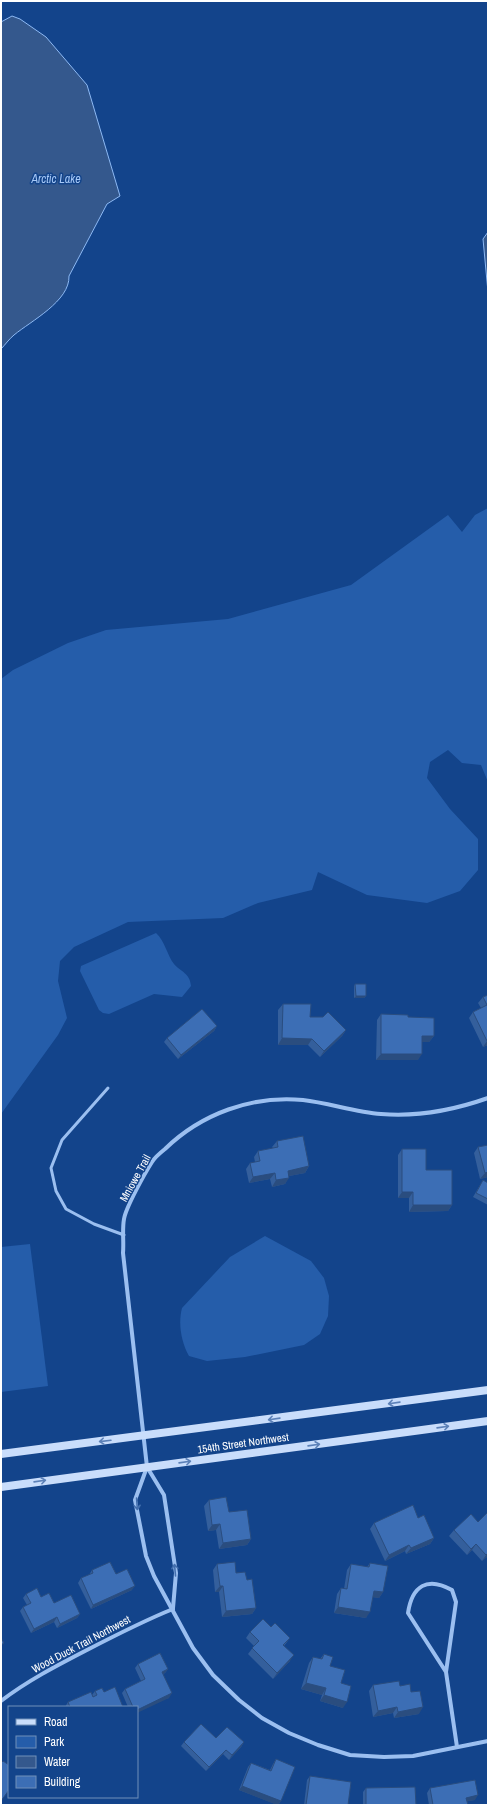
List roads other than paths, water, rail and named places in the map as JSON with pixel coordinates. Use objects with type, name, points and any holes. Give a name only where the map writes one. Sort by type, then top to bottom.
[{"type":"street","name":"Mniowe Trail","points":[[147,1467],[123,1253],[124,1219],[152,1161],[178,1136],[211,1115],[238,1106],[277,1100],[303,1100],[381,1114],[423,1114],[466,1106],[488,1098]]},
{"type":"street","name":"154th Street Northwest","points":[[1,1454],[144,1437],[488,1390]]},
{"type":"street","name":"154th Street Northwest","points":[[1,1487],[488,1422]]},
{"type":"street","points":[[147,1467],[135,1500],[146,1556],[154,1576],[193,1648],[213,1675],[244,1705],[262,1718],[289,1733],[318,1745],[350,1755],[384,1757],[413,1756],[488,1741]]},
{"type":"street","points":[[147,1467],[164,1496],[176,1573],[173,1609]]},
{"type":"street","points":[[446,1672],[408,1613],[410,1601],[416,1590],[426,1584],[441,1584],[452,1590],[456,1602],[446,1672],[457,1747]]},
{"type":"street","name":"Wood Duck Trail Northwest","points":[[1,1701],[19,1688],[137,1623],[173,1609]]},
{"type":"lane","points":[[108,1088],[62,1140],[51,1168],[56,1191],[66,1209],[94,1224],[124,1235]]},
{"type":"water","name":"Arctic Lake","points":[[12,16],[20,19],[46,37],[87,85],[120,196],[107,204],[69,276],[68,285],[57,302],[10,338],[1,349],[1,22]]},
{"type":"water","points":[[488,232],[488,292],[483,239]]}]
